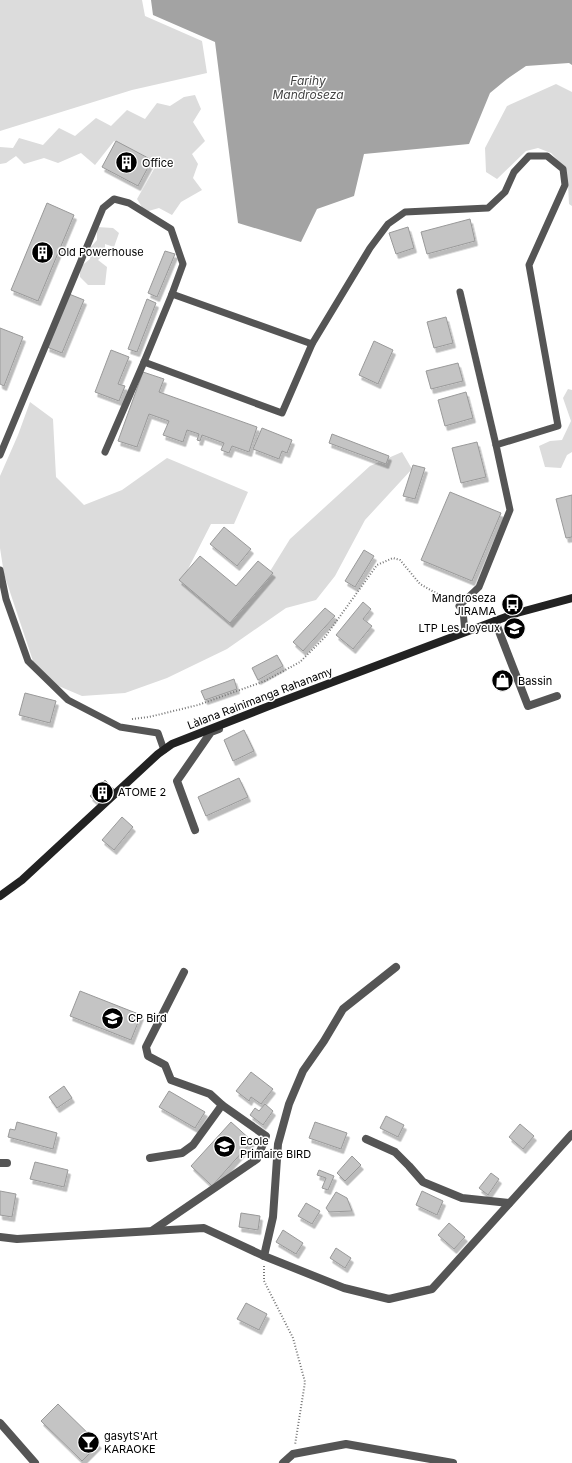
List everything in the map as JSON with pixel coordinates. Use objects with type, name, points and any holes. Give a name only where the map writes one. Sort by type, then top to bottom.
[{"type":"main road","name":"Làlana Rainimanga Rahanamy","points":[[0,896],[22,880],[172,744],[495,621],[517,613],[572,598]]},
{"type":"street","points":[[495,621],[528,706],[557,696]]},
{"type":"street","points":[[195,830],[177,781],[211,732],[269,706]]},
{"type":"street","points":[[264,1256],[273,1217],[278,1144],[289,1104],[303,1071],[324,1041],[343,1009],[396,967]]},
{"type":"street","points":[[152,1231],[257,1159],[266,1136],[222,1105],[210,1094],[170,1080],[165,1065],[148,1056],[146,1047],[184,972]]},
{"type":"street","points":[[150,1158],[182,1153],[193,1145],[222,1105]]},
{"type":"street","points":[[0,1236],[18,1239],[204,1228],[264,1256],[344,1288],[389,1299],[432,1289],[572,1134]]},
{"type":"street","points":[[366,1139],[395,1152],[423,1182],[462,1198],[509,1203]]},
{"type":"street","points":[[0,1423],[35,1463]]},
{"type":"street","points":[[283,1463],[293,1454],[346,1444],[452,1463]]},
{"type":"lane","points":[[144,362],[282,413],[312,344],[370,248],[388,224],[405,212],[488,208],[505,192],[514,172],[529,156],[547,156],[563,169],[565,185],[529,265],[558,426],[496,445]]},
{"type":"lane","points":[[0,455],[103,208],[114,199],[129,203],[171,229],[183,264],[144,362],[105,452]]},
{"type":"lane","points":[[460,292],[510,510],[479,587],[459,606],[463,611],[465,632]]},
{"type":"lane","points":[[172,294],[312,344]]},
{"type":"lane","points":[[0,570],[6,599],[28,661],[68,700],[123,728],[158,732],[164,750]]},
{"type":"path","points":[[123,728],[132,719],[149,717],[198,705],[259,684],[300,662],[325,637],[377,565],[392,558],[400,560],[420,584],[459,606]]},
{"type":"path","points":[[264,1256],[264,1281],[293,1338],[305,1382],[293,1454]]},
{"type":"shaded area","points":[[0,0],[142,0],[145,16],[202,41],[207,73],[132,90],[0,131]]},
{"type":"shaded area","points":[[556,84],[572,92],[572,206],[569,204],[568,184],[564,167],[551,153],[538,148],[526,151],[497,179],[486,172],[485,148],[507,106]]},
{"type":"shaded area","points":[[195,95],[201,109],[193,122],[205,141],[192,154],[198,164],[193,178],[202,190],[181,202],[172,215],[159,208],[145,212],[137,199],[158,162],[114,141],[95,165],[81,153],[58,163],[44,158],[24,164],[16,156],[6,163],[0,164],[0,147],[13,148],[19,138],[43,145],[59,128],[75,136],[96,118],[111,126],[127,110],[145,119],[157,103],[170,106],[184,97]]},
{"type":"shaded area","points":[[97,227],[113,228],[119,233],[114,247],[105,244],[105,253],[98,260],[107,267],[105,285],[88,285],[80,277],[80,267],[90,259],[90,248],[97,240]]},
{"type":"shaded area","points":[[568,389],[572,390],[572,452],[567,455],[561,468],[545,467],[539,446],[550,441],[562,440],[571,421],[563,398]]},
{"type":"shaded area","points":[[30,402],[53,419],[56,477],[84,505],[122,490],[167,458],[248,492],[234,524],[211,524],[188,569],[203,593],[264,581],[290,539],[370,466],[402,452],[412,469],[365,520],[335,576],[316,600],[286,608],[227,649],[167,678],[125,693],[82,696],[47,681],[34,664],[4,574],[0,548],[0,476],[18,435]]},
{"type":"water","name":"Farihy Mandroseza","points":[[151,0],[572,0],[572,65],[569,63],[526,66],[507,79],[490,93],[469,144],[364,154],[354,196],[317,209],[301,242],[238,223],[215,42],[153,15]]},
{"type":"building","name":"Office","points":[[116,141],[152,160],[138,186],[102,167]]},
{"type":"building","name":"Old Powerhouse","points":[[47,203],[74,215],[38,301],[11,290]]},
{"type":"building","points":[[470,219],[475,241],[427,254],[421,232]]},
{"type":"building","points":[[408,227],[414,248],[396,254],[389,233]]},
{"type":"building","points":[[165,251],[175,254],[157,297],[148,293]]},
{"type":"building","points":[[69,294],[84,300],[62,353],[47,347]]},
{"type":"building","points":[[147,299],[156,303],[137,352],[128,349]]},
{"type":"building","points":[[446,317],[453,343],[434,348],[427,322]]},
{"type":"building","points":[[0,328],[23,337],[4,386],[0,384]]},
{"type":"building","points":[[374,341],[393,350],[378,384],[359,375]]},
{"type":"building","points":[[111,350],[129,357],[118,384],[125,386],[119,401],[95,392]]},
{"type":"building","points":[[458,363],[463,381],[431,389],[426,371]]},
{"type":"building","points":[[143,372],[164,379],[159,392],[257,427],[249,452],[232,446],[229,453],[221,450],[224,443],[202,435],[200,441],[197,440],[199,434],[187,430],[183,442],[163,435],[169,421],[149,414],[137,447],[118,441]]},
{"type":"building","points":[[466,392],[473,418],[445,426],[438,400]]},
{"type":"building","points":[[262,428],[292,440],[287,453],[282,451],[279,459],[253,449]]},
{"type":"building","points":[[332,434],[389,456],[386,464],[329,443]]},
{"type":"building","points":[[477,442],[486,477],[461,483],[452,448]]},
{"type":"building","points":[[413,465],[425,468],[415,499],[403,496]]},
{"type":"building","points":[[450,492],[501,513],[472,581],[421,560]]},
{"type":"building","points":[[572,495],[572,537],[566,538],[556,499]]},
{"type":"building","points":[[224,527],[251,549],[237,566],[210,544]]},
{"type":"building","points":[[364,550],[374,556],[355,587],[345,581]]},
{"type":"building","points":[[200,556],[236,586],[258,561],[273,573],[230,623],[179,580]]},
{"type":"building","points":[[363,602],[371,609],[363,619],[372,626],[353,649],[336,635]]},
{"type":"building","points":[[325,608],[335,616],[303,651],[293,642]]},
{"type":"building","points":[[277,655],[283,666],[258,680],[252,668]]},
{"type":"building","points":[[234,679],[237,689],[205,700],[201,691]]},
{"type":"building","points":[[25,693],[56,701],[50,723],[19,715]]},
{"type":"building","points":[[244,730],[254,751],[233,761],[224,740]]},
{"type":"building","points":[[239,778],[248,797],[206,816],[198,797]]},
{"type":"building","name":"ATOME 2","points":[[105,780],[114,789],[99,804],[90,796]]},
{"type":"building","points":[[122,817],[133,827],[114,850],[102,840]]},
{"type":"building","points":[[80,991],[141,1015],[131,1040],[70,1016]]},
{"type":"building","points":[[251,1072],[273,1089],[261,1104],[251,1097],[249,1101],[236,1091]]},
{"type":"building","points":[[64,1086],[72,1098],[57,1108],[49,1097]]},
{"type":"building","points":[[169,1091],[205,1112],[195,1128],[159,1107]]},
{"type":"building","points":[[265,1104],[273,1111],[263,1125],[250,1115],[255,1108],[259,1111]]},
{"type":"building","points":[[386,1116],[404,1125],[398,1137],[380,1128]]},
{"type":"building","points":[[17,1122],[57,1133],[53,1149],[8,1137],[10,1129],[15,1130]]},
{"type":"building","points":[[231,1122],[252,1141],[212,1186],[191,1166]]},
{"type":"building","points":[[315,1122],[347,1133],[341,1149],[309,1138]]},
{"type":"building","points":[[520,1124],[534,1136],[523,1149],[509,1137]]},
{"type":"building","points":[[352,1156],[361,1165],[345,1181],[337,1173]]},
{"type":"building","points":[[35,1162],[68,1170],[64,1187],[30,1179]]},
{"type":"building","points":[[319,1170],[334,1176],[328,1190],[322,1188],[326,1178],[317,1175]]},
{"type":"building","points":[[491,1173],[499,1179],[488,1195],[479,1188]]},
{"type":"building","points":[[0,1191],[16,1194],[12,1217],[0,1215]]},
{"type":"building","points":[[422,1191],[443,1201],[437,1215],[416,1205]]},
{"type":"building","points":[[336,1192],[347,1198],[352,1211],[329,1212],[326,1208]]},
{"type":"building","points":[[306,1203],[320,1211],[312,1224],[298,1216]]},
{"type":"building","points":[[241,1213],[260,1216],[258,1230],[239,1227]]},
{"type":"building","points":[[449,1223],[465,1237],[454,1249],[438,1235]]},
{"type":"building","points":[[283,1230],[303,1243],[296,1254],[276,1242]]},
{"type":"building","points":[[336,1248],[351,1258],[345,1268],[330,1258]]},
{"type":"building","points":[[246,1303],[267,1314],[259,1330],[237,1319]]},
{"type":"building","points":[[58,1404],[99,1444],[82,1461],[41,1421]]},
{"type":"place","name":"Office","points":[[127,163]]},
{"type":"place","name":"Old Powerhouse","points":[[42,252]]},
{"type":"place","name":"Mandroseza JIRAMA","points":[[512,604]]},
{"type":"place","name":"LTP Les Joyeux","points":[[515,628]]},
{"type":"place","name":"Bassin","points":[[502,681]]},
{"type":"place","name":"ATOME 2","points":[[102,792]]},
{"type":"place","name":"CP Bird","points":[[112,1018]]},
{"type":"place","name":"Ecole Primaire BIRD","points":[[225,1147]]},
{"type":"place","name":"gasytS'Art KARAOKE","points":[[89,1442]]}]
